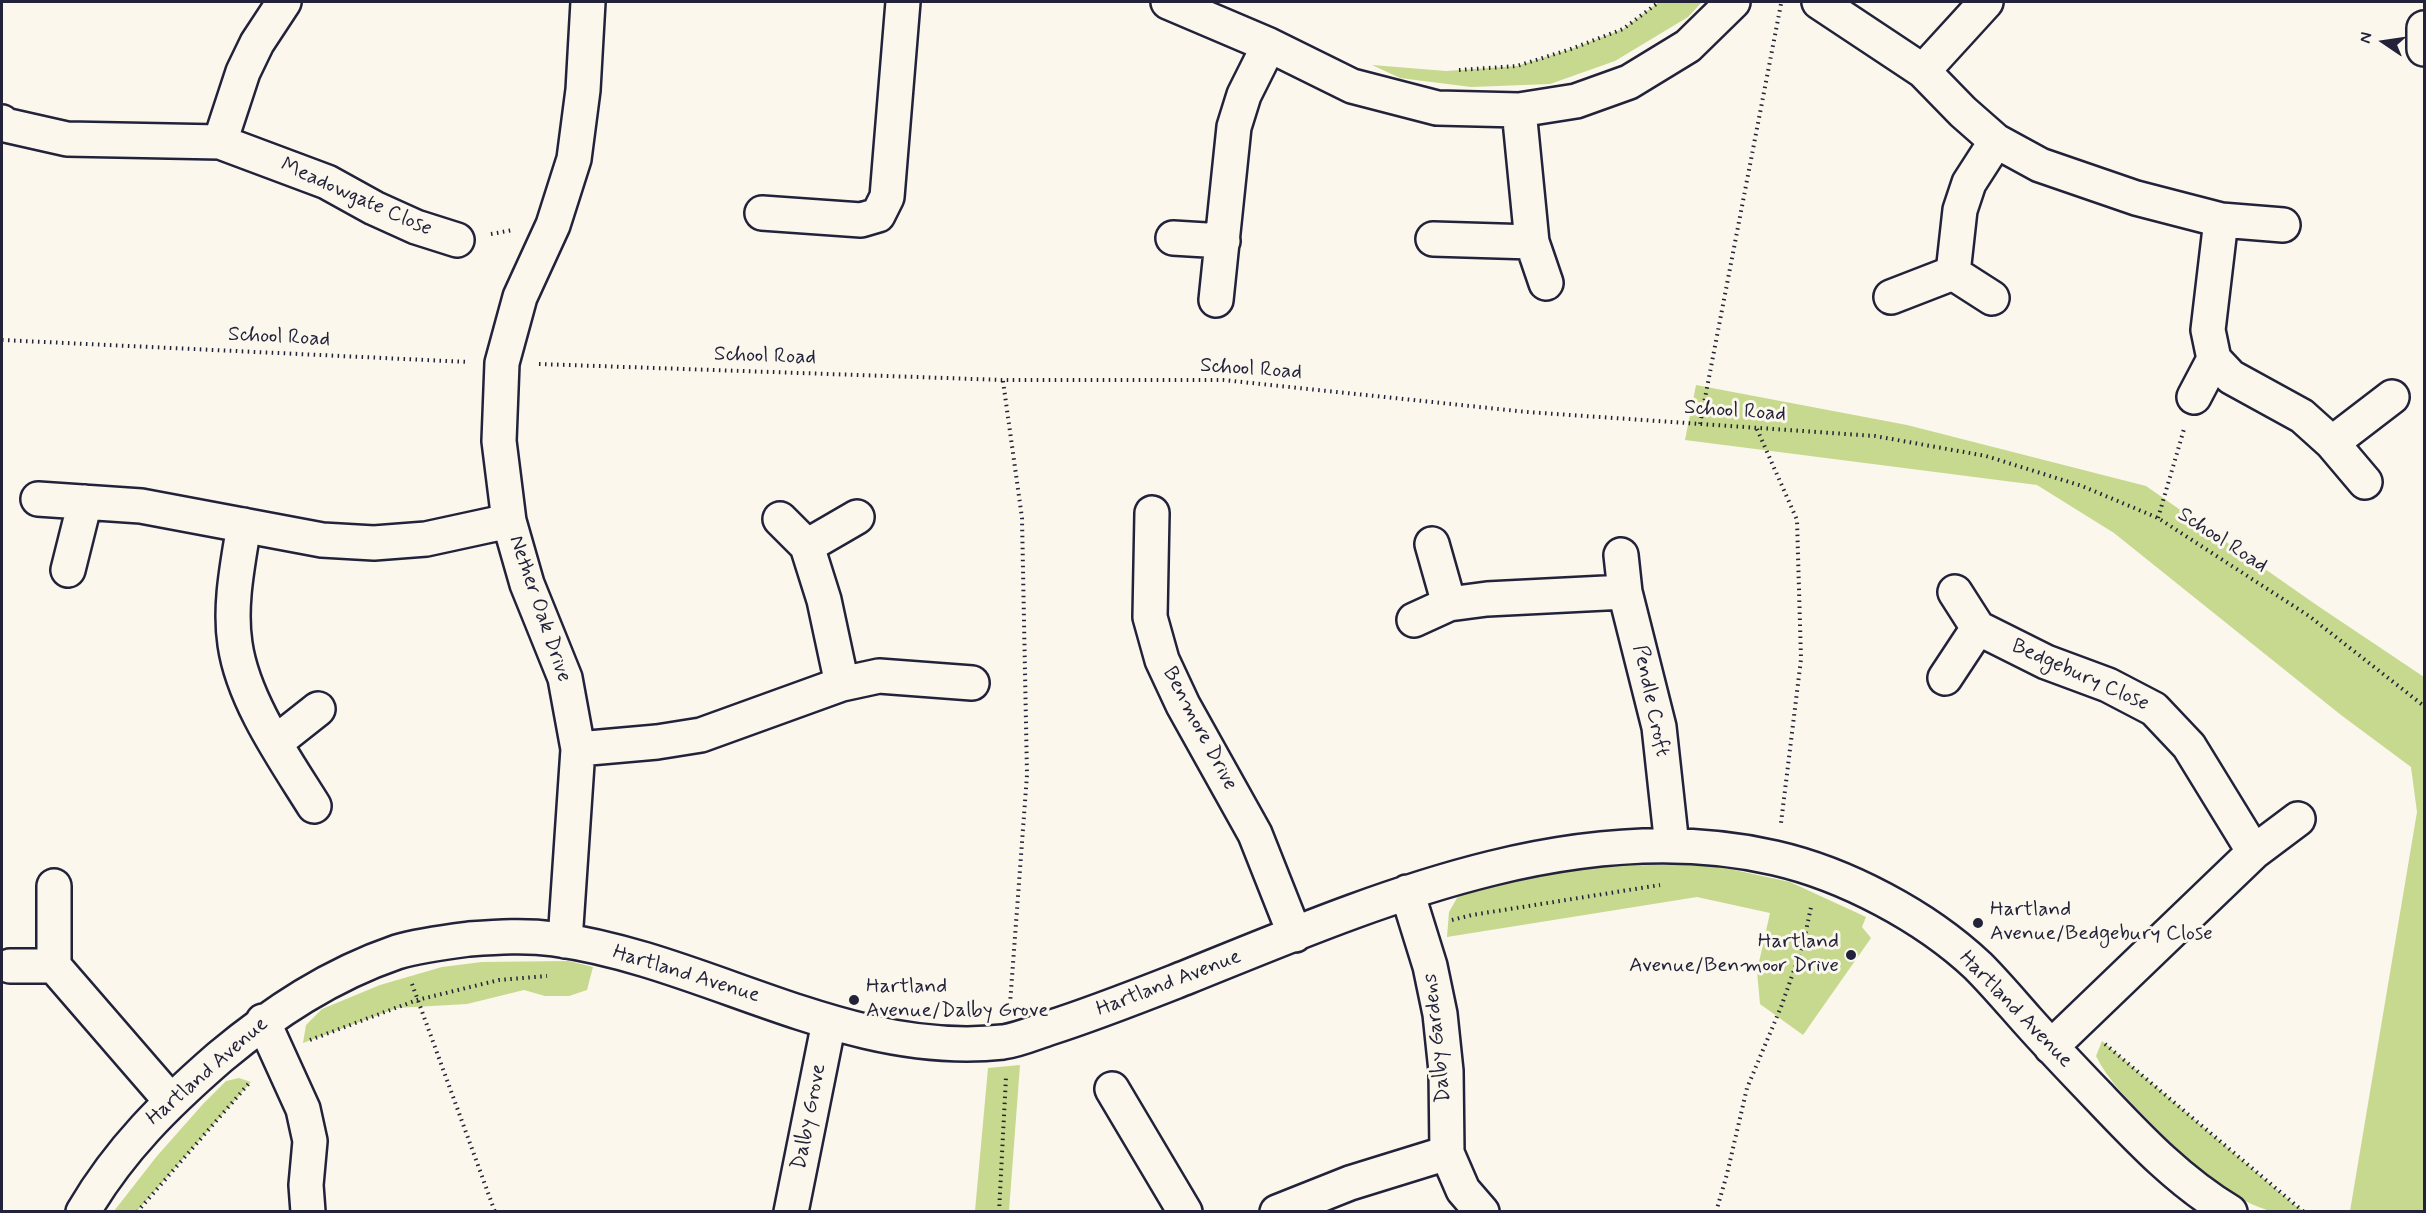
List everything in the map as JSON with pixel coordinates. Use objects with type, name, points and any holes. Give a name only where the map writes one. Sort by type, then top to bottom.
[{"type":"street","points":[[220,142],[243,72],[257,43],[284,2]]},
{"type":"street","name":"Nether Oak Drive","points":[[565,941],[578,749],[565,678],[527,584],[509,521],[499,441],[502,363],[520,297],[554,225],[574,159],[583,90],[588,2]]},
{"type":"street","points":[[762,213],[861,220],[878,215],[887,197],[903,2]]},
{"type":"street","points":[[1168,2],[1269,45],[1352,86],[1437,108],[1519,110],[1576,101],[1629,82],[1688,46],[1733,2]]},
{"type":"street","points":[[1819,2],[1923,71],[1963,112],[1996,141],[2040,165],[2136,198],[2221,220],[2283,225]]},
{"type":"street","points":[[1923,71],[1986,2]]},
{"type":"street","points":[[2424,28],[2424,49]]},
{"type":"street","points":[[1216,300],[1234,127],[1244,95],[1269,45]]},
{"type":"street","points":[[1519,110],[1532,242],[1546,283]]},
{"type":"street","name":"Meadowgate Close","points":[[3,128],[67,139],[160,143],[220,142],[327,182],[374,208],[416,227],[458,240]]},
{"type":"street","points":[[1953,273],[1960,210],[1969,183],[1996,141]]},
{"type":"street","points":[[2221,220],[2211,286],[2208,330],[2214,359],[2231,377],[2302,416],[2332,443],[2365,482]]},
{"type":"street","points":[[1173,238],[1223,241]]},
{"type":"street","points":[[1433,239],[1532,242]]},
{"type":"street","points":[[1891,297],[1953,273]]},
{"type":"street","points":[[1953,273],[1992,298]]},
{"type":"street","points":[[2194,397],[2214,359]]},
{"type":"street","points":[[2332,443],[2392,398]]},
{"type":"street","points":[[38,499],[141,506],[322,540],[374,543],[426,539],[509,521]]},
{"type":"street","points":[[68,570],[85,502]]},
{"type":"street","name":"Benmore Drive","points":[[1152,513],[1150,617],[1162,660],[1183,705],[1255,834],[1295,935]]},
{"type":"street","points":[[807,546],[856,517]]},
{"type":"street","points":[[780,519],[807,546],[824,600],[842,684]]},
{"type":"street","points":[[244,525],[234,594],[235,644],[247,687],[275,743],[314,806]]},
{"type":"street","points":[[1432,544],[1449,604]]},
{"type":"street","name":"Pendle Croft","points":[[1622,555],[1625,592],[1659,727],[1672,846]]},
{"type":"street","points":[[1414,620],[1449,604],[1487,599],[1625,592]]},
{"type":"street","points":[[1944,678],[1978,628],[1955,592]]},
{"type":"street","name":"Bedgebury Close","points":[[1978,628],[2046,662],[2108,685],[2154,709],[2189,746],[2254,852]]},
{"type":"street","points":[[578,749],[657,742],[701,735],[842,684],[879,676],[972,683]]},
{"type":"street","points":[[275,743],[318,710]]},
{"type":"street","points":[[2051,1047],[2254,852],[2298,819]]},
{"type":"street","name":"Hartland Avenue","points":[[83,1212],[131,1142],[170,1100],[263,1022],[332,978],[401,951],[443,942],[501,936],[558,939],[611,950],[829,1022],[885,1037],[937,1043],[1007,1042],[1118,1005],[1407,892],[1525,861],[1600,849],[1672,846],[1724,849],[1777,858],[1819,871],[1901,910],[1945,939],[1978,967],[2198,1203],[2230,1212]]},
{"type":"street","points":[[54,886],[54,966],[170,1100]]},
{"type":"street","name":"Dalby Gardens","points":[[1407,892],[1430,966],[1440,1014],[1446,1071],[1447,1153],[1463,1190],[1482,1212]]},
{"type":"street","points":[[10,966],[54,966]]},
{"type":"street","points":[[263,1022],[303,1109],[310,1141],[306,1185],[308,1212]]},
{"type":"street","name":"Dalby Grove","points":[[791,1212],[829,1022]]},
{"type":"street","points":[[1112,1089],[1185,1212]]},
{"type":"street","points":[[1277,1212],[1350,1183],[1447,1153]]},
{"type":"path","points":[[1458,70],[1517,66],[1570,49],[1623,29],[1659,2]]},
{"type":"path","points":[[1700,424],[1782,2]]},
{"type":"path","points":[[458,240],[516,229],[546,241]]},
{"type":"path","name":"School Road","points":[[2,340],[502,363],[1003,380],[1223,380],[1527,412],[1875,436],[1986,456],[2082,486],[2158,518],[2309,616],[2424,706]]},
{"type":"path","points":[[999,1212],[1007,1042],[1027,775],[1022,518],[1003,380]]},
{"type":"path","points":[[2158,518],[2194,397]]},
{"type":"path","points":[[1757,429],[1797,520],[1801,659],[1777,858]]},
{"type":"path","points":[[1716,1212],[1747,1089],[1781,1007],[1803,945],[1819,871]]},
{"type":"path","points":[[1420,930],[1472,915],[1671,885]]},
{"type":"path","points":[[1802,905],[1820,911]]},
{"type":"path","points":[[401,951],[495,1212]]},
{"type":"path","points":[[137,1212],[276,1053],[417,1000],[499,980],[556,976]]},
{"type":"path","points":[[2078,1021],[2304,1212]]},
{"type":"green space","points":[[1659,2],[1702,2],[1688,17],[1615,61],[1550,84],[1471,87],[1400,78],[1372,65],[1446,71],[1517,66],[1623,29]]},
{"type":"green space","points":[[1696,385],[1907,425],[2146,486],[2424,677],[2424,1211],[2350,1211],[2417,812],[2411,767],[2341,715],[2114,533],[2037,485],[1685,440]]},
{"type":"green space","points":[[1711,865],[1790,882],[1866,917],[1862,927],[1871,938],[1803,1035],[1760,1004],[1757,971],[1770,913],[1697,897],[1447,937],[1449,912],[1457,898],[1476,887],[1576,868]]},
{"type":"green space","points":[[569,961],[593,967],[587,990],[569,996],[545,996],[524,990],[467,1004],[397,1008],[303,1043],[306,1025],[322,1009],[380,985],[442,967],[482,962]]},
{"type":"green space","points":[[2102,1041],[2304,1211],[2267,1210],[2249,1203],[2217,1184],[2161,1134],[2113,1082],[2096,1056]]},
{"type":"green space","points":[[1020,1065],[1009,1211],[975,1211],[988,1068]]},
{"type":"green space","points":[[239,1078],[251,1082],[137,1211],[114,1211],[157,1156],[203,1104],[226,1081]]},
{"type":"place","name":"Hartland Avenue/Bedgebury Close","points":[[1978,923]]},
{"type":"place","name":"Hartland Avenue/Benmoor Drive","points":[[1851,955]]},
{"type":"place","name":"Hartland Avenue/Dalby Grove","points":[[854,1000]]}]
